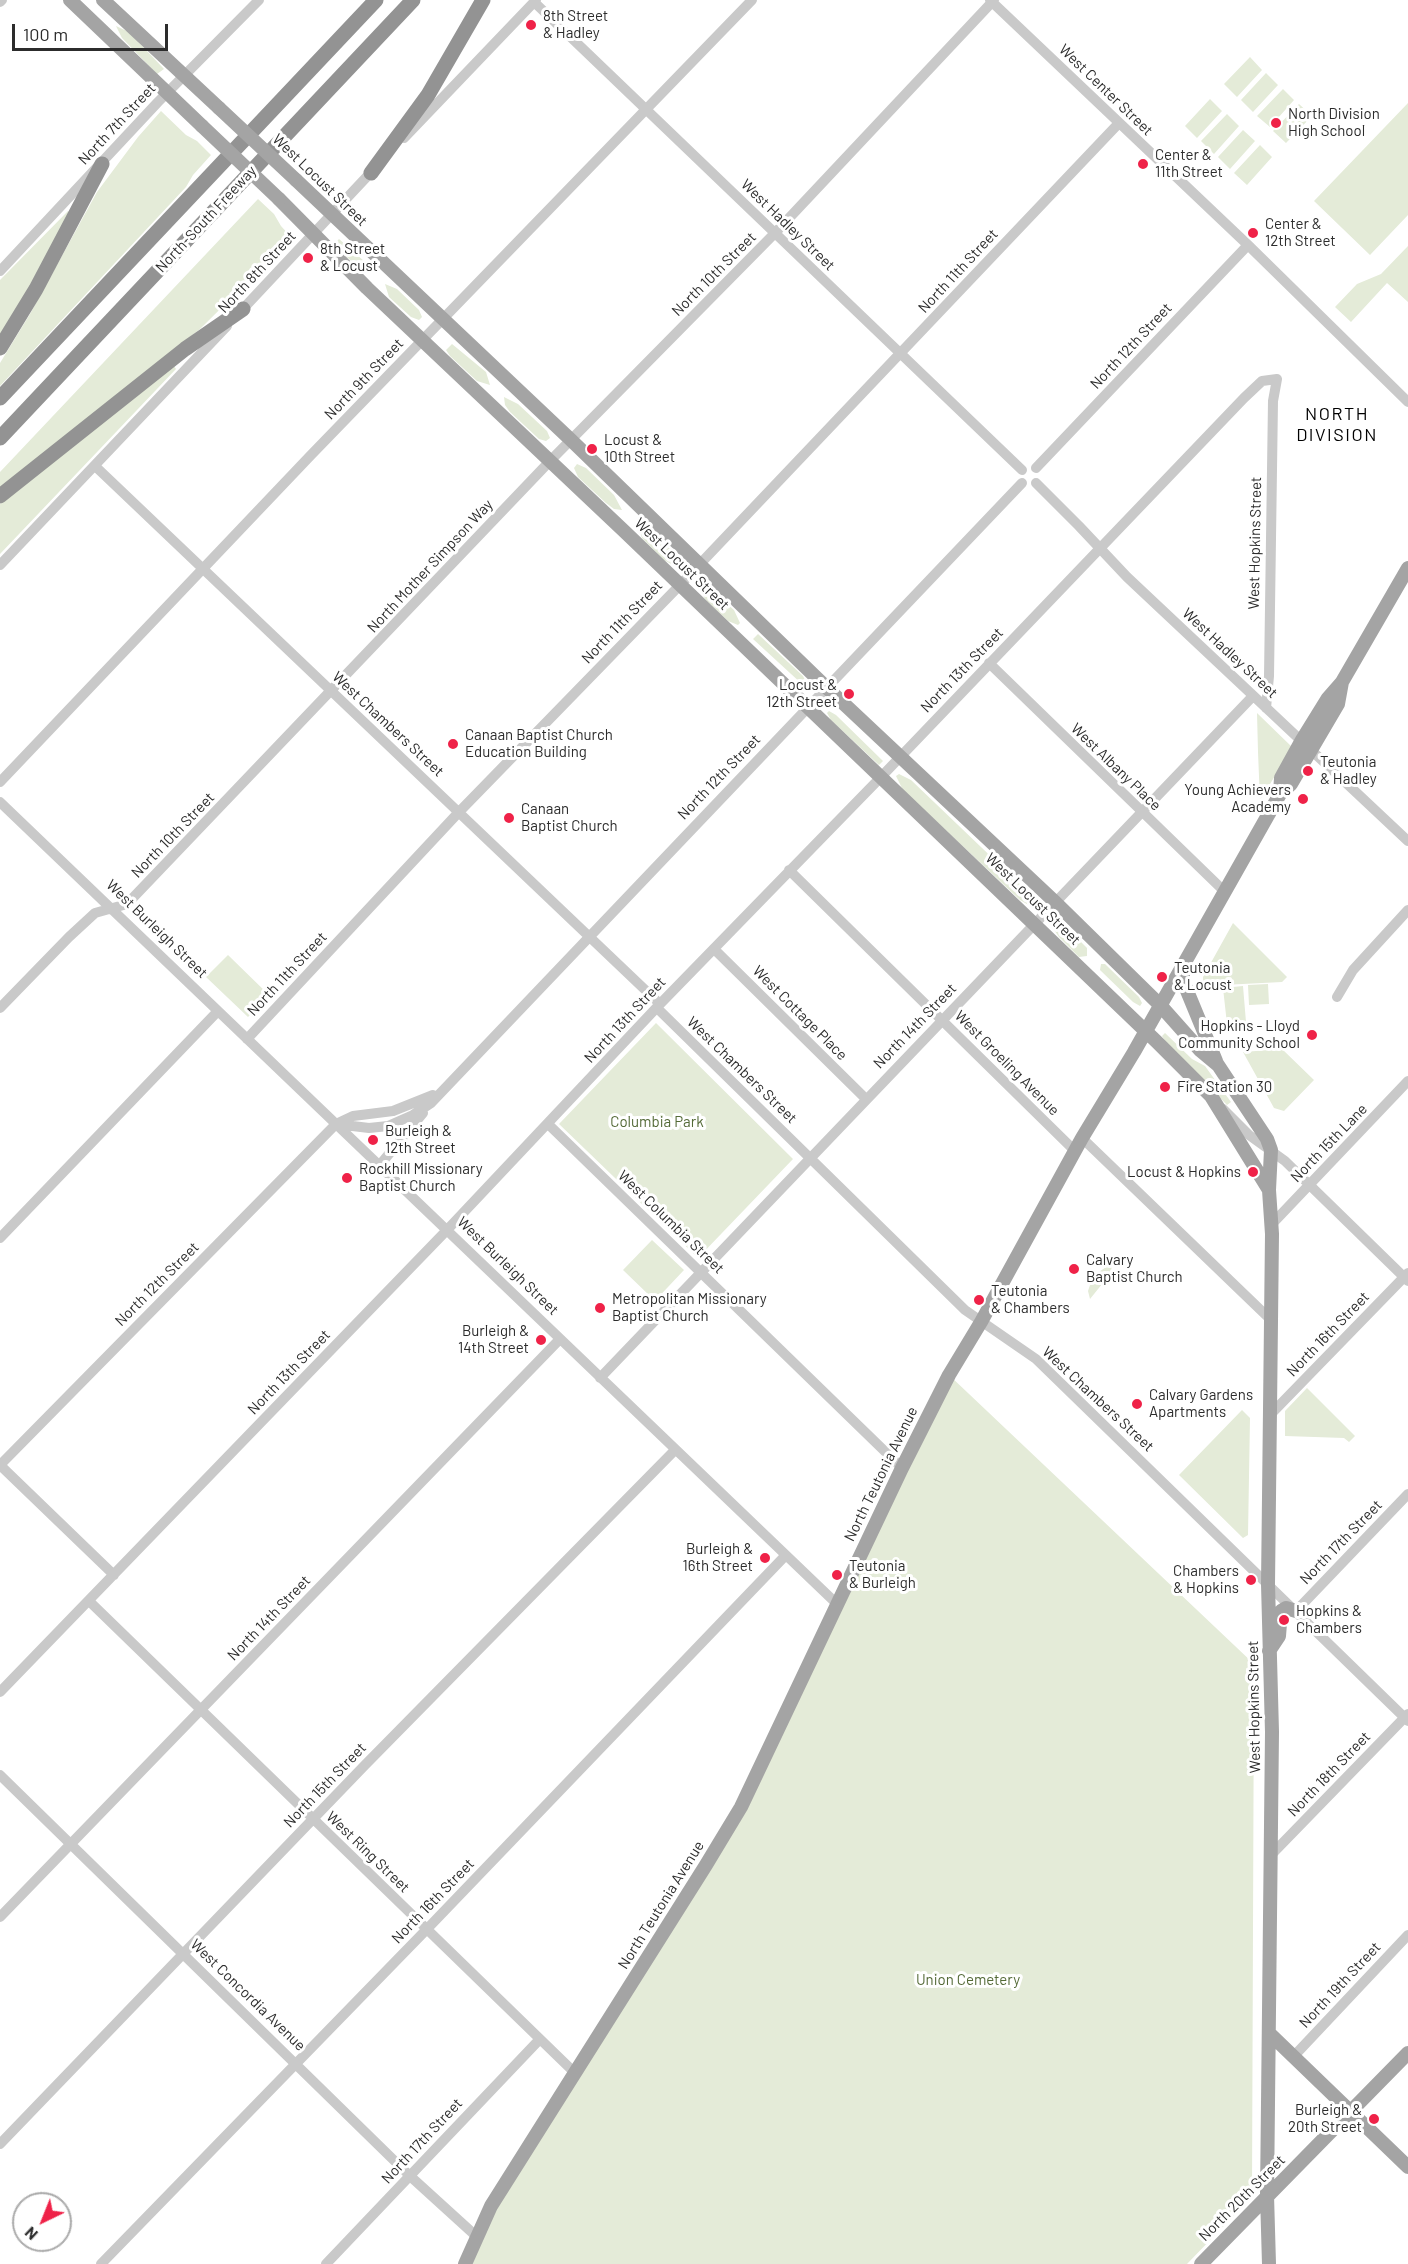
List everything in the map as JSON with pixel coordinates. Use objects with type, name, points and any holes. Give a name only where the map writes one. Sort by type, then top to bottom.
[{"type":"highway","name":"North-South Freeway","points":[[0,399],[376,0]]},
{"type":"highway","name":"North-South Freeway","points":[[0,438],[413,0]]},
{"type":"highway","points":[[371,173],[428,95],[483,0]]},
{"type":"highway","points":[[0,348],[36,289],[102,164]]},
{"type":"highway","points":[[0,496],[185,349],[243,309]]},
{"type":"main road","name":"West Locust Street","points":[[70,0],[279,199],[423,341],[1034,923],[1210,1096]]},
{"type":"main road","name":"West Locust Street","points":[[104,0],[571,440],[1160,1005],[1200,1050],[1218,1065],[1267,1139],[1271,1150]]},
{"type":"main road","name":"North Teutonia Avenue","points":[[465,2264],[491,2206],[576,2074],[741,1807],[777,1736],[902,1468],[949,1375],[1280,794],[1291,784],[1307,745],[1338,704],[1342,682],[1408,568]]},
{"type":"main road","points":[[1184,964],[1182,981],[1218,1065]]},
{"type":"main road","points":[[1210,1096],[1269,1190]]},
{"type":"main road","name":"West Hopkins Street","points":[[1269,2264],[1267,2196],[1272,1854],[1272,1732],[1268,1584],[1271,1150]]},
{"type":"main road","points":[[1269,1651],[1279,1636],[1281,1611],[1286,1608],[1296,1611]]},
{"type":"main road","points":[[1269,2034],[1408,2167]]},
{"type":"main road","name":"North 20th Street","points":[[1201,2264],[1352,2112],[1408,2052]]},
{"type":"street","name":"North 7th Street","points":[[0,271],[184,75],[259,0]]},
{"type":"street","name":"North 9th Street","points":[[0,782],[752,0]]},
{"type":"street","name":"North 8th Street","points":[[0,565],[535,1]]},
{"type":"street","name":"West Hadley Street","points":[[535,1],[1022,470]]},
{"type":"street","name":"West Center Street","points":[[992,1],[1248,245],[1408,402]]},
{"type":"street","name":"North 10th Street","points":[[550,461],[775,233],[992,1]]},
{"type":"street","name":"North 11th Street","points":[[247,1039],[459,812],[680,585],[1119,123]]},
{"type":"street","name":"North 12th Street","points":[[1036,468],[1248,245]]},
{"type":"street","name":"North 13th Street","points":[[0,1692],[447,1230],[658,1006],[1256,386],[1266,380],[1277,379]]},
{"type":"street","name":"West Hopkins Street","points":[[1266,708],[1269,676],[1273,402],[1277,379]]},
{"type":"street","name":"North Mother Simpson Way","points":[[332,692],[550,461]]},
{"type":"street","name":"West Chambers Street","points":[[95,466],[590,934],[658,1006],[965,1310],[1036,1359],[1407,1718]]},
{"type":"street","points":[[1027,467],[1036,468],[1038,475],[1036,483],[1030,486],[1022,483],[1019,478],[1022,470],[1027,467]]},
{"type":"street","name":"North 12th Street","points":[[336,1124],[369,1128],[388,1126],[413,1115],[431,1103],[1022,483]]},
{"type":"street","name":"West Hadley Street","points":[[1036,483],[1119,569],[1408,841]]},
{"type":"street","name":"West Albany Place","points":[[989,663],[1224,891]]},
{"type":"street","name":"North 10th Street","points":[[0,1008],[95,913],[127,904],[332,692]]},
{"type":"street","name":"North 14th Street","points":[[600,1378],[941,1019],[1253,696]]},
{"type":"street","name":"West Burleigh Street","points":[[0,802],[784,1556],[837,1604]]},
{"type":"street","name":"West Groeling Avenue","points":[[789,870],[1075,1151]]},
{"type":"street","points":[[1337,997],[1353,970],[1408,910]]},
{"type":"street","name":"West Cottage Place","points":[[714,949],[866,1099]]},
{"type":"street","points":[[0,1239],[218,1011]]},
{"type":"street","name":"North 15th Lane","points":[[1272,1225],[1408,1081]]},
{"type":"street","name":"North 12th Street","points":[[0,1465],[336,1124],[353,1116],[393,1111],[439,1093]]},
{"type":"street","name":"West Locust Street","points":[[1210,1096],[1249,1135],[1271,1150],[1407,1277]]},
{"type":"street","points":[[379,1166],[431,1103]]},
{"type":"street","name":"West Columbia Street","points":[[548,1124],[902,1468]]},
{"type":"street","points":[[1083,1138],[1270,1320]]},
{"type":"street","name":"North 16th Street","points":[[1270,1415],[1407,1277]]},
{"type":"street","name":"North 14th Street","points":[[0,1917],[560,1339]]},
{"type":"street","name":"North 15th Street","points":[[0,2144],[675,1450]]},
{"type":"street","points":[[0,1465],[114,1575]]},
{"type":"street","name":"North 17th Street","points":[[1296,1611],[1408,1494]]},
{"type":"street","name":"North 16th Street","points":[[101,2264],[427,1929],[784,1556]]},
{"type":"street","name":"West Ring Street","points":[[89,1601],[576,2074]]},
{"type":"street","name":"North 18th Street","points":[[1272,1854],[1407,1718]]},
{"type":"street","name":"West Concordia Avenue","points":[[0,1775],[410,2176],[476,2236]]},
{"type":"street","name":"North 19th Street","points":[[1294,2056],[1408,1935]]},
{"type":"street","name":"North 17th Street","points":[[326,2264],[540,2039]]},
{"type":"green space","points":[[116,26],[129,32],[164,69],[157,74],[122,38]]},
{"type":"green space","points":[[1250,57],[1262,70],[1237,97],[1224,84]]},
{"type":"green space","points":[[1266,73],[1278,85],[1253,112],[1241,100]]},
{"type":"green space","points":[[1283,89],[1294,100],[1270,127],[1257,116]]},
{"type":"green space","points":[[1210,99],[1222,111],[1197,138],[1185,126]]},
{"type":"green space","points":[[1408,103],[1408,215],[1370,255],[1314,201]]},
{"type":"green space","points":[[1299,104],[1312,116],[1286,143],[1273,131]]},
{"type":"green space","points":[[161,111],[211,155],[193,175],[186,187],[0,386],[0,363],[30,314],[97,192],[138,137]]},
{"type":"green space","points":[[1227,114],[1239,126],[1214,154],[1201,141]]},
{"type":"green space","points":[[1243,130],[1255,141],[1230,169],[1218,157]]},
{"type":"green space","points":[[1260,145],[1272,157],[1247,185],[1234,173]]},
{"type":"green space","points":[[258,199],[274,214],[292,238],[200,329],[0,489],[0,472]]},
{"type":"green space","points":[[68,211],[70,213],[0,339],[0,280]]},
{"type":"green space","points":[[339,239],[364,261],[368,271],[357,266],[333,245]]},
{"type":"green space","points":[[1408,246],[1408,302],[1387,283],[1351,322],[1335,307],[1357,284],[1381,274]]},
{"type":"green space","points":[[385,284],[397,289],[419,310],[422,317],[419,320],[411,317],[389,297]]},
{"type":"green space","points":[[452,344],[486,372],[490,385],[477,381],[450,356],[446,350]]},
{"type":"green space","points":[[174,366],[176,369],[0,554],[0,504]]},
{"type":"green space","points":[[504,397],[518,404],[547,431],[550,438],[546,441],[539,439],[510,412],[505,405]]},
{"type":"green space","points":[[577,464],[586,468],[614,495],[622,510],[614,509],[606,503],[578,477],[574,468]]},
{"type":"green space","points":[[639,529],[656,536],[670,549],[677,561],[673,565],[664,560],[642,538]]},
{"type":"green space","points":[[704,587],[734,610],[740,623],[738,625],[728,621],[705,599],[701,591]]},
{"type":"green space","points":[[758,634],[803,676],[806,682],[803,685],[753,639]]},
{"type":"green space","points":[[829,711],[836,715],[883,761],[879,765],[831,720],[827,713]]},
{"type":"green space","points":[[1257,713],[1292,747],[1260,801],[1258,752]]},
{"type":"green space","points":[[899,774],[911,780],[1028,892],[1035,903],[1032,907],[1020,900],[903,790],[896,776]]},
{"type":"green space","points":[[1056,923],[1068,929],[1087,948],[1087,956],[1079,957],[1059,937],[1052,927]]},
{"type":"green space","points":[[1233,923],[1287,977],[1282,982],[1203,986],[1203,977]]},
{"type":"green space","points":[[228,955],[269,995],[248,1017],[206,977]]},
{"type":"green space","points":[[1101,964],[1105,964],[1139,997],[1142,1003],[1140,1006],[1100,970]]},
{"type":"green space","points":[[1268,984],[1269,1004],[1249,1005],[1248,985]]},
{"type":"green space","points":[[1243,986],[1246,1022],[1227,1024],[1223,988]]},
{"type":"green space","name":"Columbia Park","points":[[656,1023],[793,1159],[698,1258],[559,1124]]},
{"type":"green space","points":[[1165,1033],[1192,1059],[1205,1066],[1231,1102],[1227,1105],[1166,1042],[1162,1036]]},
{"type":"green space","points":[[1282,1049],[1314,1080],[1284,1111],[1274,1108],[1243,1052]]},
{"type":"green space","points":[[652,1240],[684,1270],[652,1304],[648,1301],[651,1297],[623,1270]]},
{"type":"green space","points":[[1112,1263],[1111,1273],[1090,1299],[1088,1291],[1093,1276]]},
{"type":"green space","name":"Union Cemetery","points":[[949,1375],[1254,1664],[1252,2192],[1248,2201],[1187,2264],[465,2264],[476,2236],[706,1865]]},
{"type":"green space","points":[[1307,1388],[1355,1436],[1349,1442],[1344,1438],[1285,1436],[1285,1411]]},
{"type":"green space","points":[[1242,1410],[1250,1418],[1248,1535],[1243,1538],[1179,1475]]},
{"type":"place","name":"8th Street & Hadley","points":[[531,25]]},
{"type":"place","name":"North Division High School","points":[[1276,123]]},
{"type":"place","name":"Center & 11th Street","points":[[1143,164]]},
{"type":"place","name":"Center & 12th Street","points":[[1253,233]]},
{"type":"place","name":"8th Street & Locust","points":[[308,258]]},
{"type":"place","name":"Locust & 10th Street","points":[[592,449]]},
{"type":"place","name":"Locust & 12th Street","points":[[849,694]]},
{"type":"place","name":"Canaan Baptist Church Education Building","points":[[453,744]]},
{"type":"place","name":"Teutonia & Hadley","points":[[1308,771]]},
{"type":"place","name":"Young Achievers Academy","points":[[1303,799]]},
{"type":"place","name":"Canaan Baptist Church","points":[[509,818]]},
{"type":"place","name":"Teutonia & Locust","points":[[1162,977]]},
{"type":"place","name":"Hopkins - Lloyd Community School","points":[[1312,1035]]},
{"type":"place","name":"Fire Station 30","points":[[1165,1087]]},
{"type":"place","name":"Burleigh & 12th Street","points":[[373,1140]]},
{"type":"place","name":"Locust & Hopkins","points":[[1253,1172]]},
{"type":"place","name":"Rockhill Missionary Baptist Church","points":[[347,1178]]},
{"type":"place","name":"Calvary Baptist Church","points":[[1074,1269]]},
{"type":"place","name":"Teutonia & Chambers","points":[[979,1300]]},
{"type":"place","name":"Metropolitan Missionary Baptist Church","points":[[600,1308]]},
{"type":"place","name":"Burleigh & 14th Street","points":[[541,1340]]},
{"type":"place","name":"Calvary Gardens Apartments","points":[[1137,1404]]},
{"type":"place","name":"Burleigh & 16th Street","points":[[765,1558]]},
{"type":"place","name":"Teutonia & Burleigh","points":[[837,1575]]},
{"type":"place","name":"Chambers & Hopkins","points":[[1251,1580]]},
{"type":"place","name":"Hopkins & Chambers","points":[[1284,1620]]},
{"type":"place","name":"Burleigh & 20th Street","points":[[1374,2119]]},
{"type":"district","name":"NORTH DIVISION","points":[[1337,424]]}]
